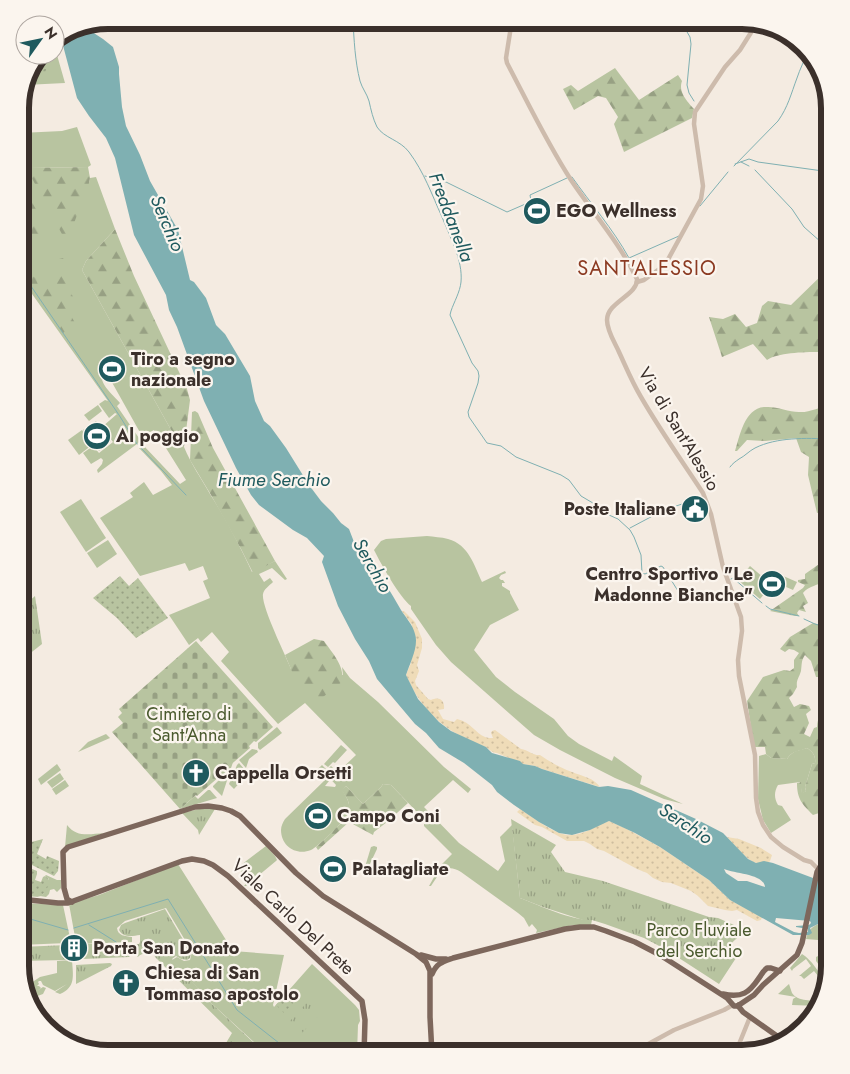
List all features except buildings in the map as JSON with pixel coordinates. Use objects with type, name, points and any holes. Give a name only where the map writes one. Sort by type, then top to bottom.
[{"type":"main road","points":[[29,900],[69,903],[64,890],[63,852],[66,848],[195,807],[222,808],[243,818],[303,879],[326,899],[416,954],[428,964],[431,976],[432,1045]]},
{"type":"main road","name":"Viale Carlo Del Prete","points":[[69,903],[186,860],[201,860],[213,865],[240,886],[362,1001],[365,1020],[364,1045]]},
{"type":"main road","points":[[736,1002],[754,995],[776,972],[797,955],[802,943],[818,869],[821,867]]},
{"type":"main road","points":[[53,902],[61,900],[64,890]]},
{"type":"main road","points":[[431,976],[438,964],[453,958],[538,936],[580,927],[594,927],[606,930],[651,950],[736,1002],[742,1011],[778,1037]]},
{"type":"main road","points":[[416,954],[436,959],[453,958]]},
{"type":"main road","points":[[736,1002],[752,993],[762,972],[767,968],[771,968],[776,972]]},
{"type":"main road","points":[[718,992],[729,995],[745,994],[761,976]]},
{"type":"street","points":[[511,29],[506,58],[507,63],[559,161],[624,254],[637,282]]},
{"type":"street","name":"Via di Sant'Alessio","points":[[753,30],[740,50],[725,66],[695,112],[694,124],[703,186],[701,199],[666,265],[644,280],[637,282],[611,309],[607,316],[607,325],[640,396],[703,493],[710,509],[723,567],[739,609],[742,623],[738,660],[755,755],[756,798],[760,818],[771,837],[783,847],[804,860],[811,862],[818,869]]},
{"type":"street","points":[[646,1045],[674,1030],[724,1010],[736,1002]]},
{"type":"street","points":[[739,1045],[750,1017]]},
{"type":"green space","points":[[42,65],[60,65],[65,83],[32,85]]},
{"type":"green space","points":[[615,68],[639,100],[678,75],[682,81],[682,93],[694,109],[692,118],[624,152],[614,124],[618,117],[606,98],[598,96],[574,110],[563,89],[571,85],[578,91]]},
{"type":"green space","points":[[40,69],[46,69],[45,73],[39,78],[35,79]]},
{"type":"green space","points":[[77,127],[91,165],[88,167],[31,168],[89,183],[90,178],[96,177],[115,229],[86,261],[82,270],[180,446],[184,447],[238,542],[252,572],[275,561],[287,579],[285,580],[272,568],[259,574],[264,582],[270,578],[273,582],[264,591],[263,600],[269,619],[291,669],[343,675],[342,667],[350,678],[378,702],[444,767],[471,789],[468,793],[453,780],[424,807],[459,843],[498,871],[505,861],[500,837],[512,825],[520,898],[574,918],[592,920],[591,925],[573,925],[536,933],[537,930],[532,924],[529,927],[524,918],[518,913],[461,872],[451,868],[443,871],[429,886],[441,865],[452,854],[424,826],[424,822],[416,811],[391,785],[383,784],[363,804],[346,786],[342,790],[349,806],[347,816],[320,844],[311,850],[305,852],[295,851],[284,841],[281,829],[285,819],[326,779],[329,781],[325,786],[335,787],[336,785],[325,773],[323,774],[318,769],[322,765],[327,770],[331,766],[333,768],[329,772],[334,776],[356,755],[305,703],[278,724],[221,661],[229,652],[212,632],[201,642],[198,638],[189,645],[169,615],[210,598],[203,581],[208,579],[203,566],[189,571],[185,563],[140,576],[100,518],[133,497],[130,493],[144,482],[153,495],[172,485],[139,448],[143,445],[180,484],[186,480],[159,437],[148,442],[156,434],[154,430],[142,436],[100,361],[104,385],[120,403],[117,406],[141,441],[98,473],[97,470],[103,460],[101,458],[91,464],[83,453],[93,446],[99,453],[113,442],[102,427],[117,414],[115,413],[109,418],[99,404],[105,400],[108,401],[29,290],[29,133],[62,131]]},
{"type":"green space","points":[[88,167],[89,183],[70,234],[63,236],[29,173],[29,168]]},
{"type":"green space","points":[[29,197],[47,229],[41,235],[38,244],[29,246]]},
{"type":"green space","points":[[115,229],[134,276],[187,389],[190,400],[184,447],[180,446],[82,270],[86,261]]},
{"type":"green space","points":[[63,258],[75,281],[69,290],[75,300],[67,305],[67,308],[75,323],[63,333],[29,286],[29,274],[36,278],[39,288],[46,287],[56,271],[55,263]]},
{"type":"green space","points":[[821,276],[821,352],[780,355],[767,360],[753,344],[722,357],[709,317],[723,319],[735,314],[746,327],[757,323],[762,306],[768,301],[791,305]]},
{"type":"green space","name":"Al poggio","points":[[98,405],[102,411],[89,421],[84,415]]},
{"type":"green space","points":[[772,407],[791,411],[810,411],[821,408],[821,512],[817,513],[808,475],[809,457],[801,452],[796,438],[765,441],[747,440],[735,451],[745,422],[754,411],[760,408]]},
{"type":"green space","points":[[192,412],[198,413],[213,448],[275,561],[253,573],[190,460]]},
{"type":"green space","points":[[96,421],[111,441],[99,451],[83,430]]},
{"type":"green space","points":[[82,430],[92,445],[79,455],[68,440]]},
{"type":"green space","points":[[81,499],[106,538],[86,552],[60,512]]},
{"type":"green space","points":[[427,536],[448,539],[461,546],[470,556],[482,582],[505,571],[506,573],[499,578],[505,583],[502,583],[502,586],[510,591],[519,610],[490,625],[474,650],[496,677],[554,719],[568,736],[579,744],[612,761],[614,756],[642,776],[640,784],[683,804],[664,799],[615,778],[534,735],[451,662],[436,645],[411,609],[411,606],[396,588],[374,550],[381,541],[386,539]]},
{"type":"green space","points":[[108,540],[117,554],[97,568],[87,553]]},
{"type":"green space","points":[[821,563],[821,582],[803,593],[808,603],[803,606],[806,612],[799,610],[797,613],[799,616],[795,616],[770,611],[803,588],[805,585],[798,582],[798,580],[805,579],[805,574]]},
{"type":"green space","points":[[750,566],[772,585],[760,599],[738,580]]},
{"type":"green space","points":[[781,575],[797,582],[793,590],[777,583]]},
{"type":"green space","points":[[120,576],[129,586],[138,578],[168,618],[136,638],[117,618],[93,598]]},
{"type":"green space","points":[[35,596],[42,644],[29,654],[29,601]]},
{"type":"green space","points":[[813,623],[821,625],[821,676],[816,677],[811,661],[805,655],[797,687],[789,698],[794,707],[800,704],[809,706],[811,710],[806,714],[809,723],[804,734],[810,737],[814,728],[817,727],[819,710],[821,708],[821,812],[813,815],[801,801],[797,783],[801,782],[802,793],[806,791],[805,787],[812,764],[815,763],[814,754],[807,748],[794,753],[787,759],[771,758],[766,754],[765,747],[754,747],[747,701],[763,677],[784,670],[790,671],[794,668],[794,660],[799,653],[789,649],[785,652],[780,649],[790,637]]},
{"type":"green space","points":[[314,639],[324,641],[338,660],[342,671],[342,682],[318,699],[293,674],[285,655]]},
{"type":"green space","name":"Cimitero di Sant'Anna","points":[[196,641],[273,727],[256,742],[254,741],[249,746],[250,748],[220,776],[180,809],[112,732],[123,723],[118,717],[122,713],[119,709]]},
{"type":"green space","points":[[277,727],[282,733],[260,750],[258,743]]},
{"type":"green space","points":[[106,734],[110,738],[78,752],[88,742]]},
{"type":"green space","points":[[341,745],[347,750],[335,763],[333,762],[328,767],[324,764]]},
{"type":"green space","points":[[807,748],[814,754],[815,763],[812,764],[805,787],[806,791],[802,794],[800,782],[778,785],[775,793],[776,800],[791,820],[771,833],[763,820],[758,799],[759,756],[766,754],[771,758],[787,759],[794,752]]},
{"type":"green space","points":[[252,749],[258,752],[249,759],[246,768],[239,760]]},
{"type":"green space","points":[[233,762],[222,796],[213,786],[222,777],[220,774]]},
{"type":"green space","points":[[239,763],[245,770],[242,780],[234,789],[229,784]]},
{"type":"green space","points":[[57,764],[61,770],[41,785],[38,779]]},
{"type":"green space","points":[[60,773],[64,779],[52,788],[47,782]]},
{"type":"green space","points":[[65,780],[69,786],[56,795],[52,789]]},
{"type":"green space","points":[[383,784],[391,785],[408,803],[374,832],[373,835],[349,822],[318,850],[316,847],[342,822],[348,812],[348,802],[341,790],[346,786],[363,804]]},
{"type":"green space","points":[[208,790],[217,798],[180,809],[195,796],[198,799]]},
{"type":"green space","points":[[199,809],[215,809],[199,835],[198,830],[182,813]]},
{"type":"green space","name":"Parco Fluviale del Serchio","points":[[511,819],[556,845],[551,852],[565,872],[603,881],[709,917],[718,918],[748,931],[735,940],[724,952],[736,958],[719,984],[665,949],[644,938],[592,920],[583,920],[520,898]]},
{"type":"green space","points":[[67,825],[79,834],[104,833],[65,847]]},
{"type":"green space","points":[[43,839],[37,854],[46,859],[47,856],[59,861],[58,871],[54,876],[29,864],[29,843]]},
{"type":"green space","points":[[266,846],[277,860],[244,886],[251,878],[237,868]]},
{"type":"green space","points":[[374,846],[377,849],[368,868],[366,868],[371,847]]},
{"type":"green space","points":[[178,864],[233,951],[284,955],[274,1007],[312,964],[359,1010],[360,1021],[358,1025],[357,1045],[257,1045],[210,1002],[172,960],[177,957],[184,961],[190,960],[192,952],[166,908],[125,921],[117,928],[120,934],[132,937],[132,942],[79,944],[75,937],[69,904],[99,895]]},
{"type":"green space","points":[[29,868],[37,871],[35,880],[41,882],[45,876],[50,882],[41,896],[29,896]]},
{"type":"green space","points":[[46,875],[61,880],[61,888],[57,892],[54,889],[50,890],[46,897],[40,896],[43,894],[49,879]]},
{"type":"green space","points":[[29,903],[63,905],[70,938],[67,943],[29,945]]},
{"type":"green space","points":[[165,909],[191,953],[190,958],[187,960],[176,956],[172,959],[210,1002],[256,1045],[243,1045],[240,1042],[237,1045],[225,1045],[232,1033],[154,954],[146,953],[138,957],[132,953],[129,957],[83,959],[79,955],[79,944],[139,944],[140,935],[128,936],[119,930],[121,925]]},
{"type":"green space","points":[[821,923],[821,940],[806,939],[809,931]]},
{"type":"green space","points":[[68,945],[69,956],[66,960],[29,961],[29,947]]},
{"type":"green space","points":[[802,954],[821,975],[820,981],[814,971],[804,979],[799,976],[811,966],[806,959],[792,971],[790,968]]},
{"type":"green space","points":[[821,956],[821,968],[816,961],[816,957]]},
{"type":"green space","points":[[72,960],[73,971],[69,988],[60,994],[55,992],[67,984],[55,991],[39,981],[37,986],[41,988],[37,991],[43,987],[46,988],[43,994],[35,997],[31,983],[40,977],[57,973],[57,961]]},
{"type":"green space","points":[[112,964],[111,966],[76,984],[76,965]]},
{"type":"green space","points":[[789,984],[795,996],[813,1000],[811,1006],[792,1005],[793,999],[796,997],[778,994]]},
{"type":"green space","points":[[285,995],[294,1002],[284,1013],[276,1005]]},
{"type":"green space","points":[[310,999],[323,1011],[302,1033],[290,1021]]},
{"type":"sand","points":[[402,611],[415,622],[422,639],[422,648],[417,665],[419,671],[415,681],[416,685],[428,699],[439,699],[442,701],[444,709],[438,710],[443,719],[454,722],[457,719],[462,720],[487,738],[493,738],[491,733],[495,730],[521,749],[535,755],[540,755],[560,767],[591,779],[600,787],[535,766],[523,764],[493,752],[464,738],[439,722],[425,708],[406,675],[411,663],[412,625]]},
{"type":"sand","points":[[520,809],[552,830],[566,835],[582,833],[609,821],[625,828],[660,847],[709,880],[730,900],[762,917],[761,920],[757,921],[737,910],[732,911],[708,906],[691,891],[653,878],[647,873],[584,841],[567,841],[535,825],[517,812]]},
{"type":"sand","points":[[727,837],[739,839],[761,848],[772,855],[770,861],[753,862]]},
{"type":"water","points":[[90,31],[113,47],[119,67],[122,107],[126,126],[150,181],[178,230],[190,280],[194,282],[206,298],[216,325],[225,334],[250,376],[255,401],[264,421],[286,448],[321,501],[349,529],[354,542],[358,541],[362,545],[413,628],[416,644],[406,675],[418,699],[439,722],[451,731],[486,747],[492,753],[599,787],[608,786],[631,790],[723,833],[748,859],[756,863],[764,861],[773,863],[821,881],[821,923],[810,928],[812,933],[809,935],[793,935],[730,900],[709,880],[660,847],[609,821],[590,830],[572,835],[559,833],[514,805],[464,763],[439,748],[415,724],[377,679],[369,661],[355,639],[338,606],[322,562],[324,556],[307,538],[259,505],[251,495],[236,468],[204,401],[169,310],[166,295],[134,235],[115,158],[106,138],[77,98],[65,53],[65,42]],"holes":[[[724,869],[760,879],[765,887],[747,881],[738,881],[726,873]],[[776,918],[810,921],[809,925],[796,926],[808,929],[808,932],[799,933],[775,922]]]},
{"type":"waterway","name":"Freddanella","points":[[354,29],[358,73],[377,127],[405,148],[414,160],[431,192],[458,257],[461,282],[450,315],[479,376],[468,412],[469,417],[487,443],[501,446],[516,457],[561,475],[569,480],[581,496],[618,519],[630,530],[634,537],[641,555],[642,573],[645,574],[661,566],[678,591],[684,590]]},
{"type":"waterway","points":[[685,29],[690,37],[691,44],[687,85],[694,101]]},
{"type":"waterway","points":[[734,166],[778,121],[789,100],[805,59]]},
{"type":"waterway","points":[[735,164],[749,159],[758,162],[821,171]]},
{"type":"waterway","points":[[741,162],[749,166]]},
{"type":"waterway","points":[[755,170],[792,209],[804,227],[821,242]]},
{"type":"waterway","points":[[700,206],[728,172]]},
{"type":"waterway","points":[[425,176],[446,182],[507,212],[530,202],[530,195],[567,178]]},
{"type":"waterway","points":[[572,177],[629,258],[679,236]]},
{"type":"waterway","points":[[29,283],[137,444]]},
{"type":"waterway","points":[[730,467],[753,449],[764,444],[782,440],[821,439]]},
{"type":"waterway","points":[[141,448],[186,495]]},
{"type":"waterway","points":[[630,528],[662,511],[702,497]]},
{"type":"waterway","points":[[731,579],[733,578],[762,603]]},
{"type":"waterway","points":[[766,606],[770,609],[799,616]]},
{"type":"waterway","points":[[804,619],[821,626]]},
{"type":"waterway","points":[[74,928],[168,899],[237,1010],[282,1045]]},
{"type":"waterway","points":[[29,919],[68,930]]},
{"type":"waterway","points":[[89,925],[116,942]]},
{"type":"place","name":"EGO Wellness","points":[[537,211]]},
{"type":"place","name":"Tiro a segno nazionale","points":[[112,369]]},
{"type":"place","name":"Al poggio","points":[[97,436]]},
{"type":"place","name":"Poste Italiane","points":[[695,509]]},
{"type":"place","name":"Centro Sportivo \"Le Madonne Bianche\"","points":[[772,584]]},
{"type":"place","name":"Cappella Orsetti","points":[[196,773]]},
{"type":"place","name":"Campo Coni","points":[[318,816]]},
{"type":"place","name":"Palatagliate","points":[[333,869]]},
{"type":"place","name":"Porta San Donato","points":[[74,948]]},
{"type":"place","name":"Chiesa di San Tommaso apostolo","points":[[126,983]]},
{"type":"district","name":"SANT'ALESSIO","points":[[647,268]]},
{"type":"water label","name":"Serchio","points":[[168,223]]},
{"type":"water label","name":"Fiume Serchio","points":[[274,479]]},
{"type":"water label","name":"Serchio","points":[[373,565]]},
{"type":"water label","name":"Serchio","points":[[686,823]]}]
